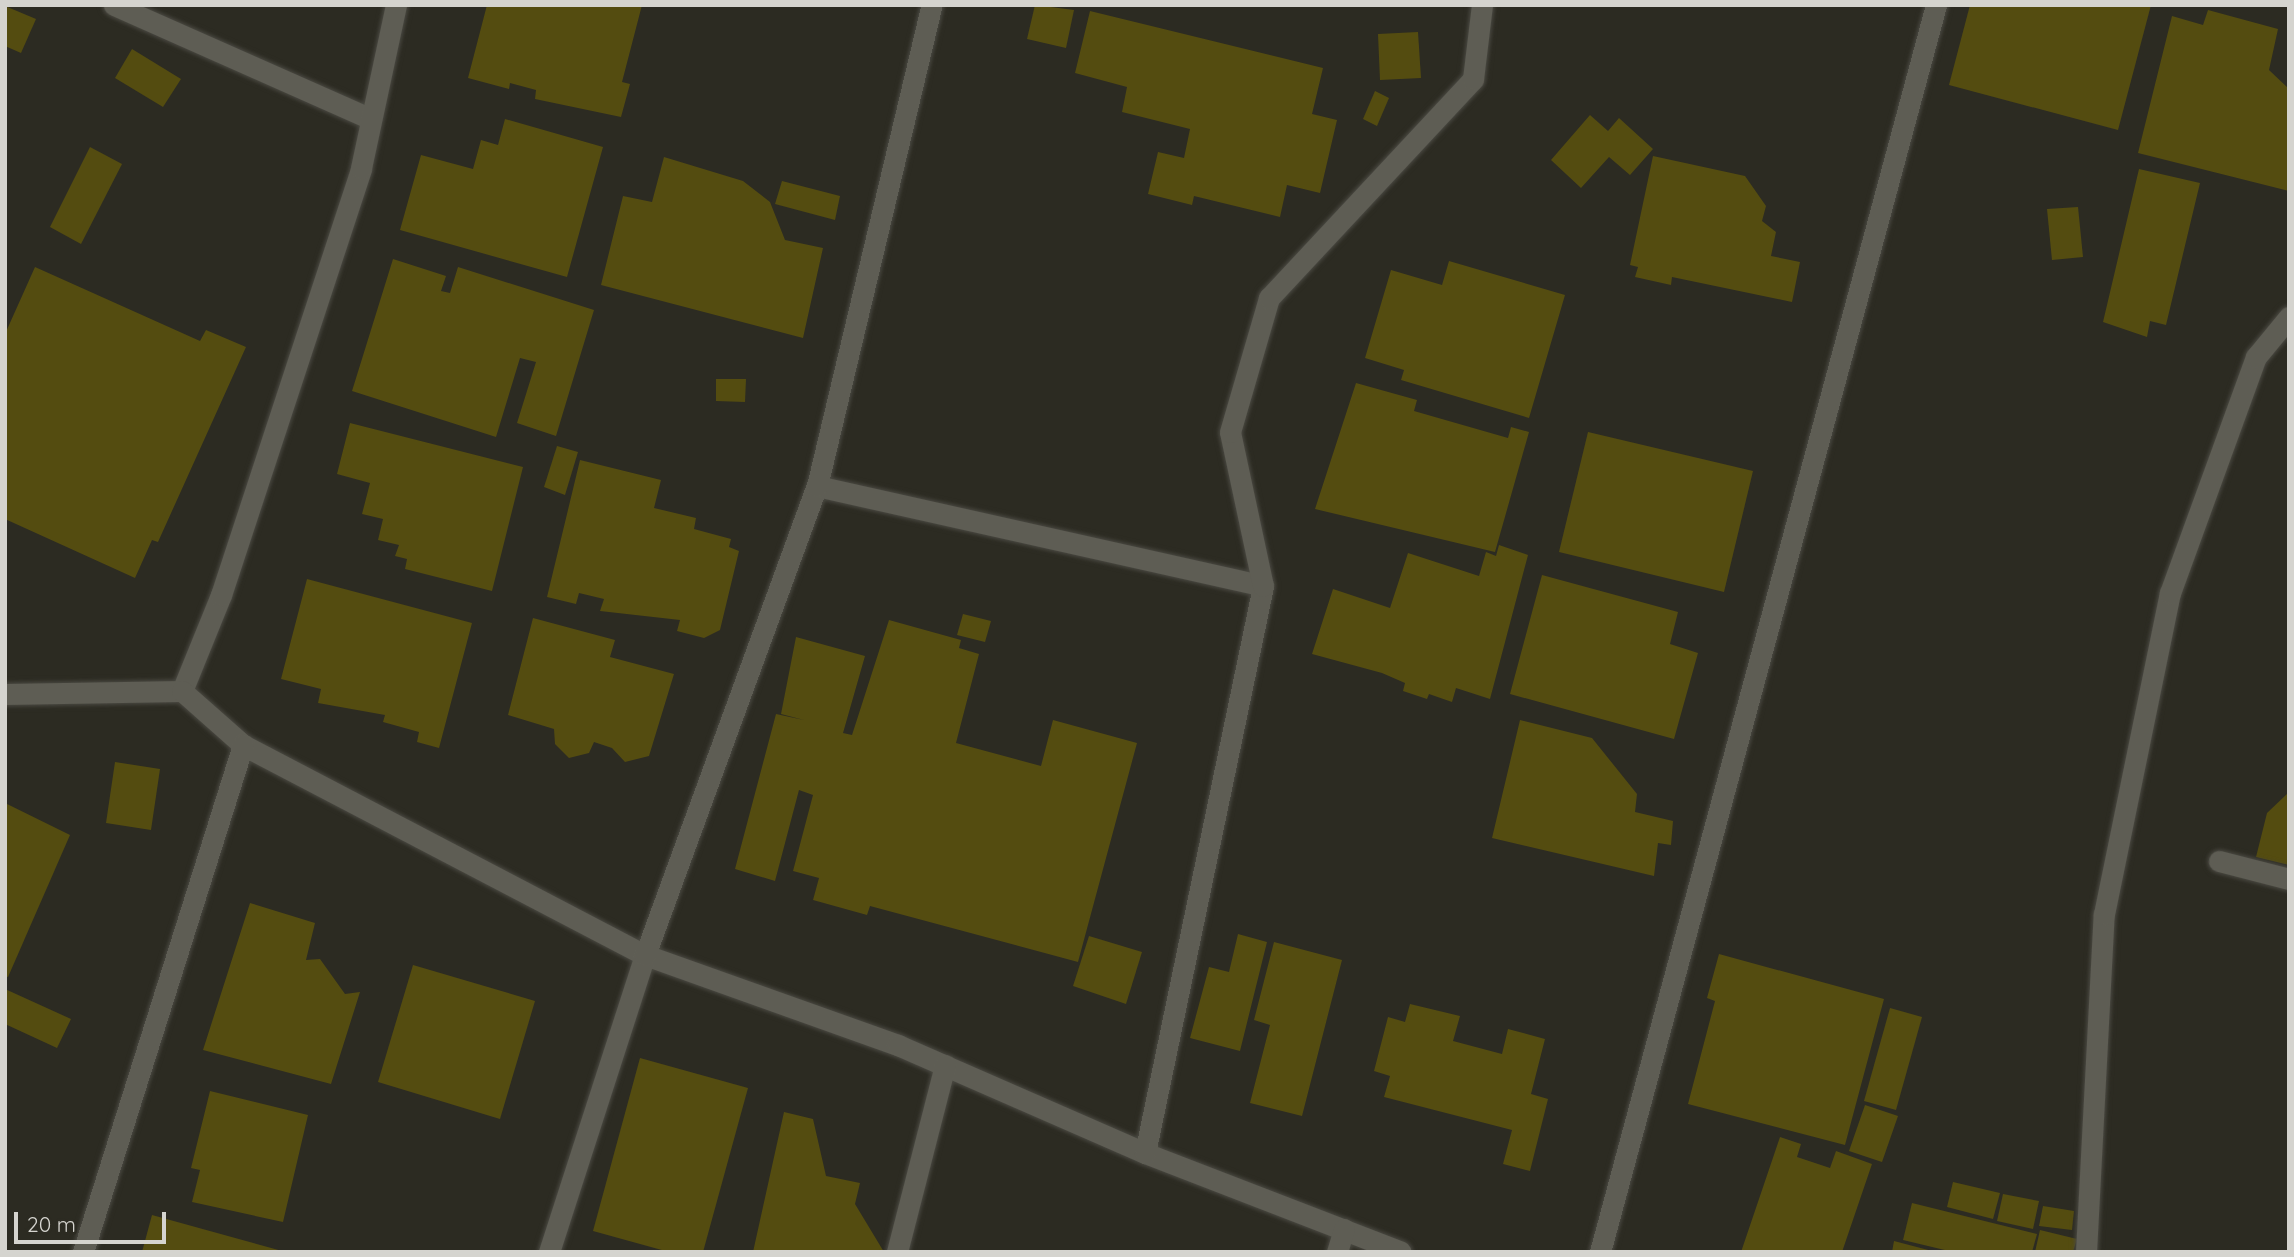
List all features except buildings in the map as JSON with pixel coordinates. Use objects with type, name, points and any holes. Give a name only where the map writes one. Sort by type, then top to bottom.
[{"type":"street","points":[[114,5],[372,119]]},
{"type":"street","points":[[181,691],[226,582],[372,119],[396,5]]},
{"type":"street","points":[[549,1252],[645,955],[817,486],[932,5]]},
{"type":"street","points":[[1145,1153],[1263,586],[1230,432],[1269,298],[1473,79],[1482,5]]},
{"type":"street","points":[[1600,1252],[1936,5]]},
{"type":"street","points":[[2086,1252],[2104,914],[2170,593],[2256,357],[2289,317]]},
{"type":"street","points":[[817,486],[1263,586]]},
{"type":"street","points":[[5,694],[181,691],[243,745],[645,955],[945,1065],[1145,1153],[1401,1252]]},
{"type":"street","points":[[83,1252],[243,745]]},
{"type":"street","points":[[2220,862],[2289,880]]},
{"type":"street","points":[[897,1252],[945,1065]]},
{"type":"street","points":[[1337,1252],[1344,1229]]}]
